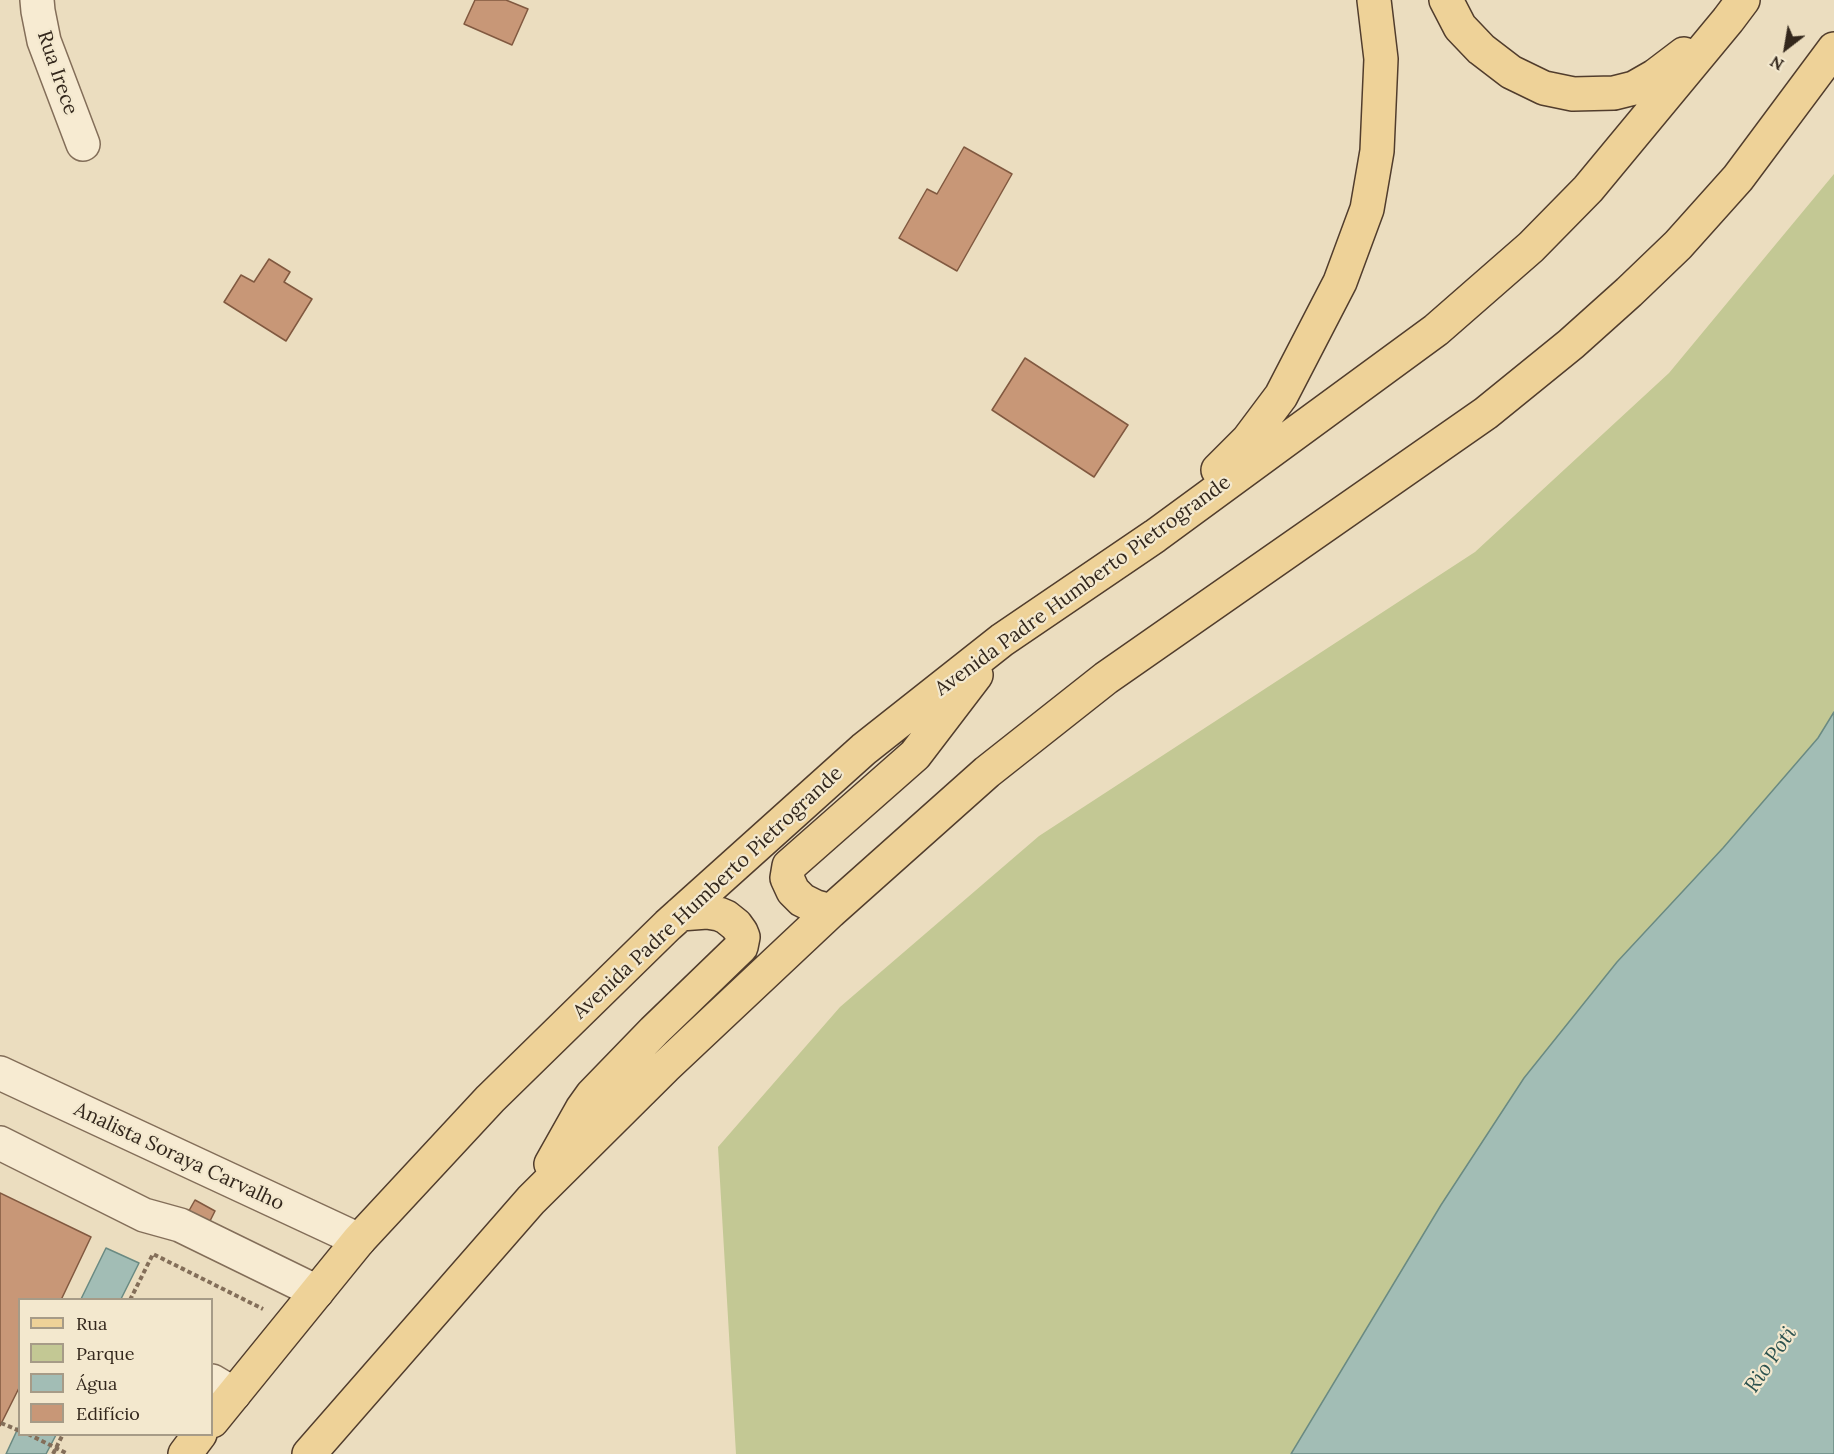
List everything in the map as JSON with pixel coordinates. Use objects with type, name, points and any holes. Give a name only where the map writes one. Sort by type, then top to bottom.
[{"type":"main road","points":[[1155,536],[1248,440],[1281,396],[1340,282],[1367,209],[1377,152],[1381,59],[1374,0]]},
{"type":"main road","points":[[1446,0],[1460,27],[1481,49],[1511,72],[1544,88],[1573,94],[1614,93],[1634,88],[1655,76],[1735,10]]},
{"type":"main road","name":"Avenida Padre Humberto Pietrogrande","points":[[213,1418],[223,1387],[312,1298],[359,1240],[490,1099],[680,914],[864,749],[1005,638],[1155,536],[1436,330],[1531,247],[1587,189],[1735,10]]},
{"type":"main road","points":[[309,1454],[531,1200],[665,1066],[831,910],[987,772],[1106,678],[1486,413],[1571,344],[1638,284],[1738,178],[1834,49]]},
{"type":"main road","points":[[831,910],[816,907],[802,900],[793,891],[787,878],[789,866],[915,755],[1005,638]]},
{"type":"main road","points":[[531,1200],[592,1095],[654,1030],[741,947],[743,937],[741,932],[726,917],[706,912],[680,914]]},
{"type":"main road","points":[[185,1454],[198,1436]]},
{"type":"street","name":"Rua Irece","points":[[37,0],[44,41],[83,144]]},
{"type":"street","name":"Analista Soraya Carvalho","points":[[0,1073],[359,1240]]},
{"type":"street","points":[[0,1143],[144,1215],[180,1225],[312,1298]]},
{"type":"path","points":[[131,1298],[153,1254],[254,1304]]},
{"type":"path","points":[[2,1423],[18,1430]]},
{"type":"path","points":[[32,1436],[68,1454]]},
{"type":"path","points":[[53,1454],[62,1436]]},
{"type":"green space","points":[[1834,174],[1834,712],[1818,738],[1723,848],[1617,962],[1524,1078],[1441,1205],[1291,1454],[736,1454],[718,1147],[840,1007],[1039,836],[1475,552],[1669,373]]},
{"type":"water","name":"Rio Poti","points":[[1834,712],[1834,1454],[1291,1454],[1441,1205],[1524,1078],[1617,962],[1723,848],[1818,738]]},
{"type":"water","points":[[106,1248],[139,1263],[122,1298],[81,1298]]},
{"type":"water","points":[[18,1428],[18,1436],[55,1436],[46,1454],[6,1454]]},
{"type":"building","points":[[475,0],[506,0],[528,9],[512,45],[464,24]]},
{"type":"building","points":[[964,147],[1012,174],[957,271],[899,238],[927,189],[937,194]]},
{"type":"building","points":[[269,259],[290,272],[284,282],[312,299],[286,341],[224,302],[241,275],[254,282]]},
{"type":"building","points":[[1025,358],[1128,425],[1094,477],[992,410]]},
{"type":"building","points":[[0,1193],[91,1237],[62,1298],[18,1298],[18,1390],[0,1426]]},
{"type":"building","points":[[195,1200],[215,1211],[207,1227],[186,1216]]}]
